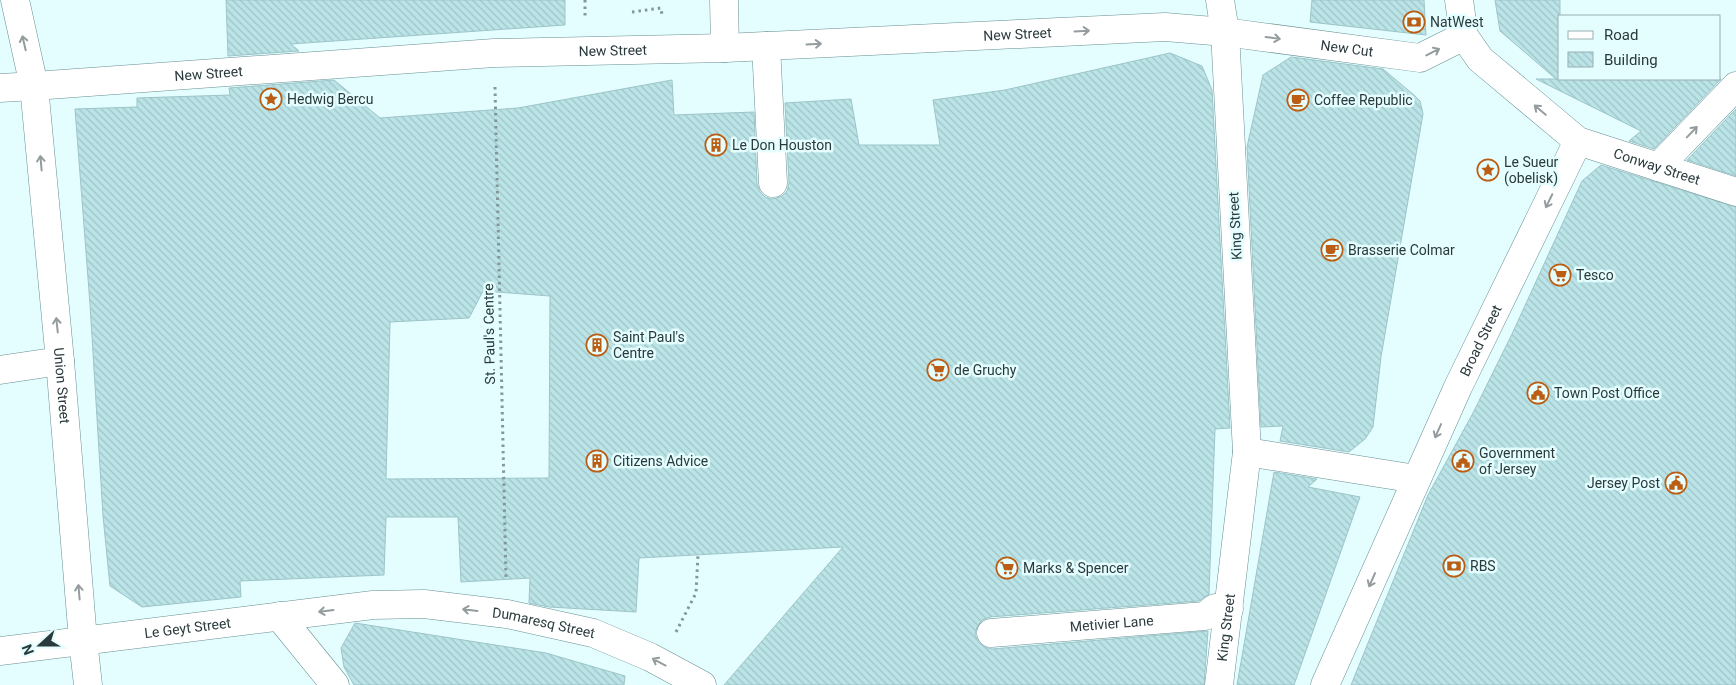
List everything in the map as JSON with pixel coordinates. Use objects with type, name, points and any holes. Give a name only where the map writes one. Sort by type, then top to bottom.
[{"type":"street","name":"Union Street","points":[[14,0],[34,86],[88,685]]},
{"type":"street","points":[[724,0],[725,48]]},
{"type":"street","name":"King Street","points":[[1219,685],[1247,452],[1225,32],[1220,0]]},
{"type":"street","points":[[1460,0],[1464,36],[1480,59],[1578,141]]},
{"type":"street","name":"New Street","points":[[0,88],[494,53],[725,48],[1165,27],[1225,32]]},
{"type":"street","name":"New Cut","points":[[1225,32],[1420,58],[1464,36]]},
{"type":"street","points":[[766,46],[773,183]]},
{"type":"street","points":[[1658,166],[1736,86]]},
{"type":"street","name":"Conway Street","points":[[1578,141],[1736,192]]},
{"type":"street","name":"Broad Street","points":[[1326,685],[1458,387],[1578,141]]},
{"type":"street","points":[[0,370],[60,361]]},
{"type":"street","points":[[1247,452],[1416,479]]},
{"type":"street","name":"Dumaresq Street","points":[[374,605],[424,604],[507,614],[593,633],[650,657],[702,685]]},
{"type":"street","name":"Le Geyt Street","points":[[0,651],[374,605]]},
{"type":"street","name":"Metivier Lane","points":[[991,633],[1205,616],[1215,608],[1229,609]]},
{"type":"street","points":[[279,616],[335,685]]},
{"type":"path","name":"St. Paul's Centre","points":[[494,53],[507,614]]},
{"type":"path","points":[[650,657],[674,637],[696,593],[698,555]]},
{"type":"building","points":[[226,0],[565,0],[565,25],[291,44],[299,51],[228,56]]},
{"type":"building","points":[[1312,0],[1424,0],[1426,35],[1310,22]]},
{"type":"building","points":[[1495,0],[1560,0],[1560,15],[1558,15],[1558,80],[1720,80],[1654,149],[1629,141],[1641,131],[1536,79],[1556,79],[1500,31]]},
{"type":"building","points":[[1170,53],[1202,66],[1212,90],[1230,428],[1215,429],[1209,594],[1199,601],[990,617],[982,620],[975,634],[978,642],[992,649],[1208,631],[1204,685],[724,685],[843,547],[639,558],[636,612],[549,607],[529,603],[530,578],[461,582],[458,517],[386,517],[384,575],[240,581],[241,597],[142,607],[110,586],[103,516],[90,304],[75,109],[137,107],[137,98],[230,95],[229,88],[334,80],[380,118],[518,108],[672,80],[674,115],[754,112],[757,184],[760,192],[765,197],[773,199],[782,196],[787,191],[789,183],[785,103],[851,99],[859,145],[940,145],[933,100],[1005,90]],"holes":[[[483,291],[550,296],[549,478],[386,479],[390,322],[469,318]]]},
{"type":"building","points":[[1291,57],[1383,69],[1420,101],[1423,114],[1381,357],[1373,427],[1365,439],[1349,452],[1280,441],[1283,426],[1261,427],[1247,147],[1263,75]]},
{"type":"building","points":[[1736,109],[1736,176],[1687,160]]},
{"type":"building","points":[[1601,165],[1736,207],[1736,685],[1351,685],[1428,495],[1473,413],[1512,334],[1582,181]]},
{"type":"building","points":[[1274,472],[1317,479],[1308,487],[1360,497],[1294,685],[1237,685]]},
{"type":"building","points":[[355,623],[546,653],[625,676],[624,685],[354,685],[344,667],[341,648]]},
{"type":"place","name":"NatWest","points":[[1414,22]]},
{"type":"place","name":"Hedwig Bercu","points":[[271,99]]},
{"type":"place","name":"Coffee Republic","points":[[1298,100]]},
{"type":"place","name":"Le Don Houston","points":[[716,145]]},
{"type":"place","name":"Le Sueur (obelisk)","points":[[1488,170]]},
{"type":"place","name":"Brasserie Colmar","points":[[1332,250]]},
{"type":"place","name":"Tesco","points":[[1560,275]]},
{"type":"place","name":"Saint Paul's Centre","points":[[597,345]]},
{"type":"place","name":"de Gruchy","points":[[938,370]]},
{"type":"place","name":"Town Post Office","points":[[1538,393]]},
{"type":"place","name":"Citizens Advice","points":[[597,461]]},
{"type":"place","name":"Government of Jersey","points":[[1463,461]]},
{"type":"place","name":"Jersey Post","points":[[1676,483]]},
{"type":"place","name":"RBS","points":[[1454,566]]},
{"type":"place","name":"Marks & Spencer","points":[[1007,568]]}]
